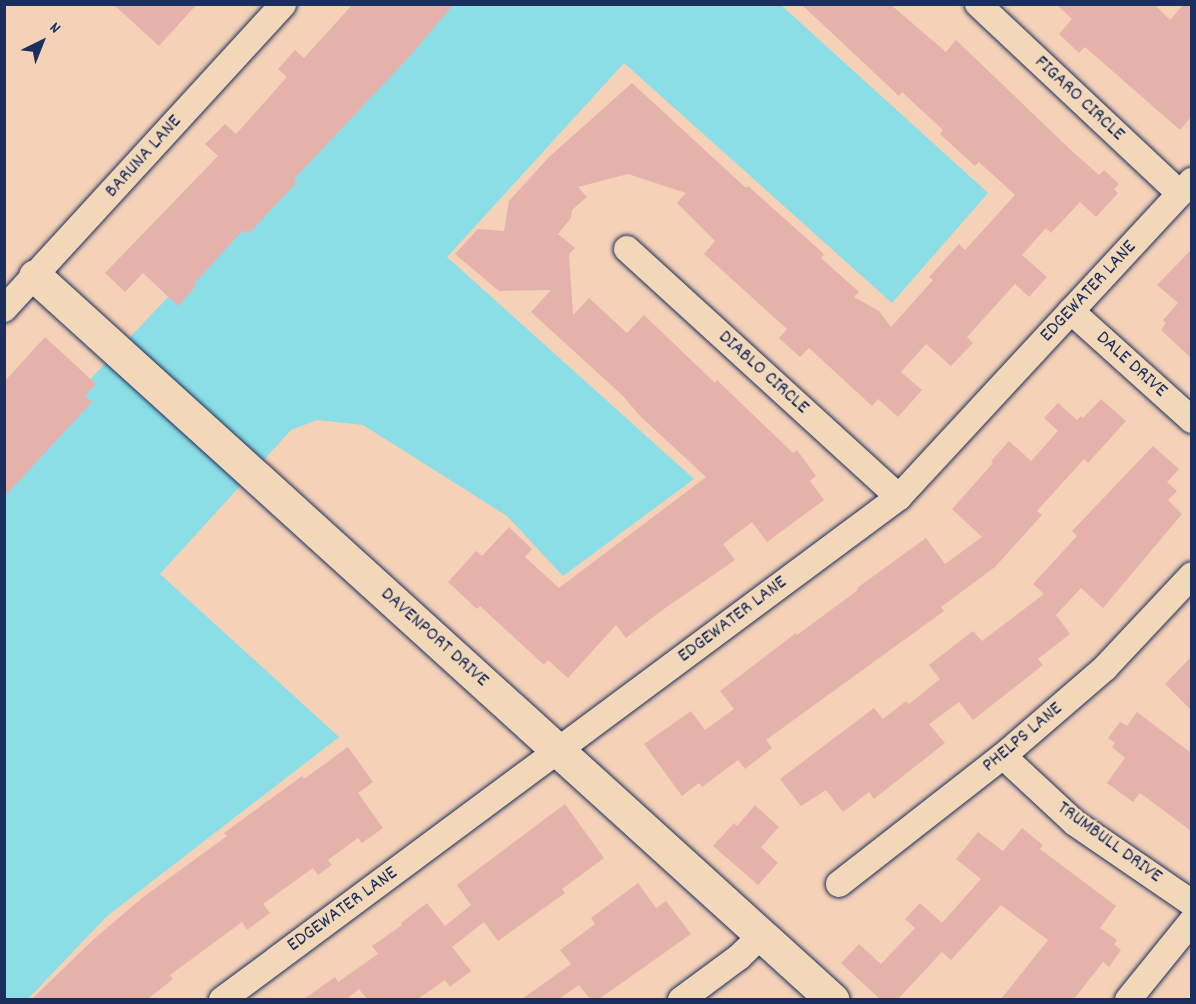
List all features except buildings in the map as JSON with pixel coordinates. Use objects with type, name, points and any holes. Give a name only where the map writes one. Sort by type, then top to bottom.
[{"type":"street","name":"BARUNA LANE","points":[[4,309],[283,4]]},
{"type":"street","name":"FIGARO CIRCLE","points":[[978,4],[1186,188]]},
{"type":"street","name":"EDGEWATER LANE","points":[[222,999],[899,497],[1186,188]]},
{"type":"street","name":"DIABLO CIRCLE","points":[[627,249],[899,497]]},
{"type":"street","name":"DAVENPORT DRIVE","points":[[35,276],[833,999]]},
{"type":"street","name":"DALE DRIVE","points":[[1071,311],[1191,420]]},
{"type":"street","name":"PHELPS LANE","points":[[839,884],[1003,756],[1106,668],[1191,575]]},
{"type":"street","name":"TRUMBULL DRIVE","points":[[1003,756],[1075,823],[1191,903]]},
{"type":"street","points":[[1128,999],[1191,921]]},
{"type":"street","points":[[681,999],[739,957],[762,934]]},
{"type":"water","points":[[445,5],[781,5],[988,193],[892,303],[624,63],[447,257],[694,479],[563,576],[507,516],[363,425],[317,420],[291,430],[160,574],[339,737],[106,917],[27,1000],[4,999],[4,470]]}]
